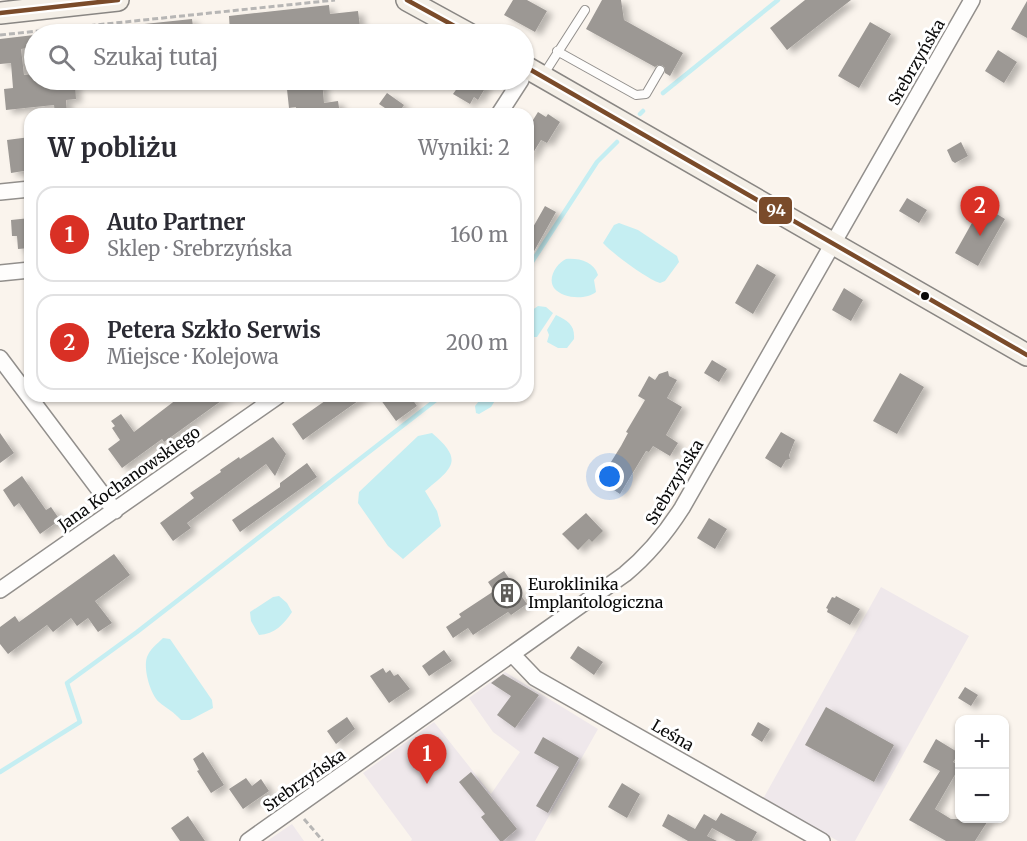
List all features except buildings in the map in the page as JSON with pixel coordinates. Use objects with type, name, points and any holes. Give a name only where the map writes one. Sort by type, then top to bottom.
[{"type":"street","points":[[0,13],[118,0]]},
{"type":"street","points":[[407,0],[451,24]]},
{"type":"street","name":"Srebrzyńska","points":[[248,841],[625,574],[664,534],[688,498],[972,0]]},
{"type":"street","points":[[534,76],[1027,355]]},
{"type":"street","points":[[503,108],[516,90]]},
{"type":"street","points":[[0,192],[24,190]]},
{"type":"street","points":[[0,273],[24,271]]},
{"type":"street","points":[[0,358],[24,390]]},
{"type":"street","points":[[33,402],[115,511]]},
{"type":"street","name":"Jana Kochanowskiego","points":[[0,590],[115,511],[259,402]]},
{"type":"street","name":"Leśna","points":[[512,654],[535,678],[822,841]]},
{"type":"lane","points":[[534,68],[557,51],[585,10]]},
{"type":"lane","points":[[557,51],[636,95],[646,94],[660,70]]},
{"type":"path","points":[[99,24],[335,0]]},
{"type":"path","points":[[0,34],[24,32]]},
{"type":"path","points":[[296,809],[323,841]]},
{"type":"shaded area","points":[[881,587],[969,636],[855,841],[838,841],[763,799]]},
{"type":"shaded area","points":[[505,672],[598,729],[535,841],[411,841],[412,839],[363,773],[434,722],[491,794],[520,752],[493,732],[469,698]]},
{"type":"shaded area","points":[[292,824],[304,841],[267,841]]},
{"type":"water","points":[[619,223],[638,230],[677,256],[679,262],[665,281],[660,283],[647,277],[603,243],[614,225]]},
{"type":"water","points":[[566,259],[581,260],[593,267],[598,275],[594,280],[596,292],[592,295],[575,297],[558,292],[554,288],[552,275],[559,264]]},
{"type":"water","points":[[538,306],[546,307],[553,313],[537,337],[534,337],[534,309]]},
{"type":"water","points":[[556,315],[567,322],[573,330],[574,339],[567,348],[558,348],[547,342],[549,335],[547,330]]},
{"type":"water","points":[[478,402],[494,402],[491,407],[479,414],[476,413],[475,406]]},
{"type":"water","points":[[432,433],[449,451],[451,458],[448,470],[425,491],[437,511],[441,526],[403,559],[388,546],[358,503],[359,492],[418,436]]},
{"type":"water","points":[[279,596],[292,612],[278,628],[270,633],[259,635],[251,621],[250,612],[273,597]]},
{"type":"water","points":[[163,638],[170,639],[212,700],[213,708],[190,720],[181,720],[159,702],[150,687],[146,668],[147,657]]},
{"type":"waterway","points":[[663,93],[778,0]]},
{"type":"waterway","points":[[640,114],[643,111]]},
{"type":"waterway","points":[[534,259],[597,162],[617,142]]},
{"type":"waterway","points":[[0,772],[80,722],[67,683],[137,632],[433,402]]},
{"type":"transit line","name":"94","points":[[0,13],[118,0]]},
{"type":"transit line","name":"94","points":[[407,0],[451,24]]},
{"type":"transit line","name":"94","points":[[534,72],[1027,355]]},
{"type":"place","name":"Petera Szkło Serwis","points":[[980,236]]},
{"type":"place","name":"Euroklinika Implantologiczna","points":[[507,593]]},
{"type":"place","name":"Auto Partner","points":[[427,784]]}]
